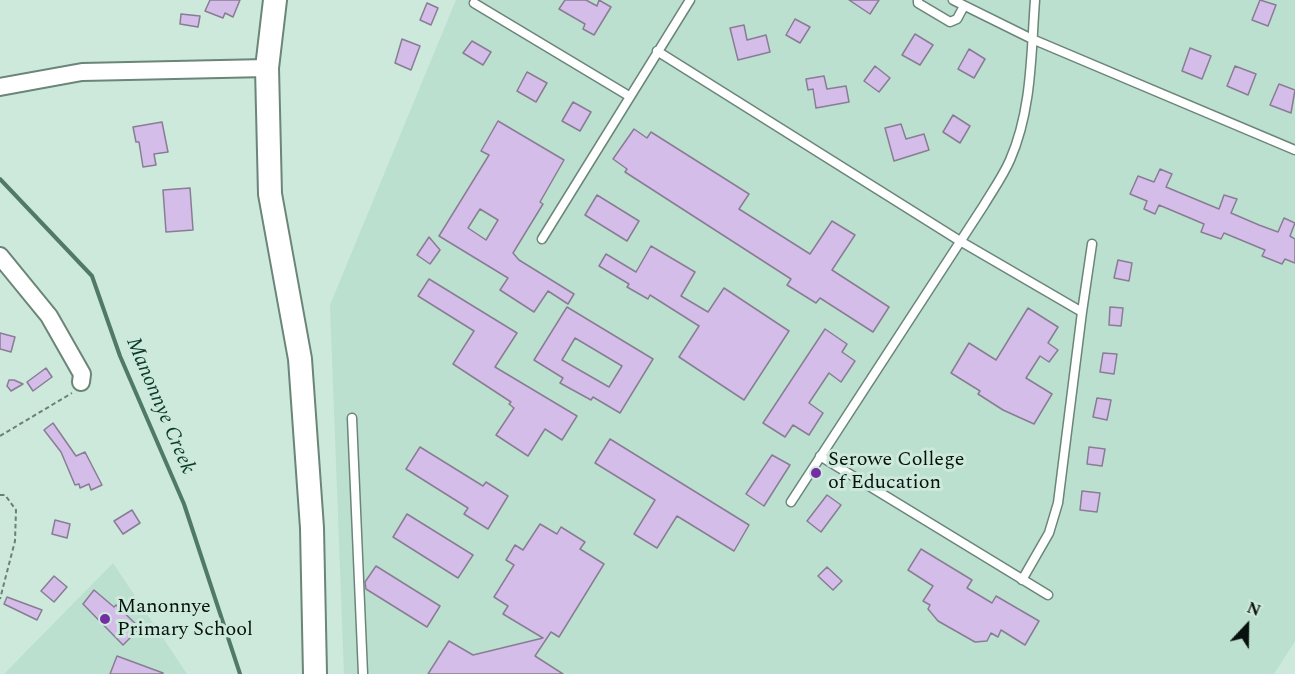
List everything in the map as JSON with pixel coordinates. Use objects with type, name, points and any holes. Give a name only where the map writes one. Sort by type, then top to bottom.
[{"type":"street","points":[[275,0],[267,68],[270,194],[292,303],[305,422],[312,528],[315,674]]},
{"type":"street","points":[[0,87],[82,72],[267,68]]},
{"type":"street","points":[[0,256],[49,316],[82,374],[81,382]]},
{"type":"lane","points":[[542,239],[690,0]]},
{"type":"lane","points":[[918,0],[918,3],[950,22],[957,19],[964,6]]},
{"type":"lane","points":[[953,0],[1032,39],[1295,150]]},
{"type":"lane","points":[[791,502],[984,205],[1013,152],[1030,86],[1035,0]]},
{"type":"lane","points":[[474,3],[629,96]]},
{"type":"lane","points":[[657,51],[960,241],[1082,312]]},
{"type":"lane","points":[[1023,580],[1050,533],[1058,503],[1092,244]]},
{"type":"lane","points":[[352,418],[363,674]]},
{"type":"lane","points":[[820,456],[1048,595]]},
{"type":"path","points":[[0,436],[63,400],[81,382]]},
{"type":"path","points":[[0,495],[6,495],[16,510],[15,541],[0,598]]},
{"type":"shaded area","name":"Serowe College of Education","points":[[456,0],[1295,0],[1295,641],[1274,674],[344,674],[330,305]]},
{"type":"shaded area","name":"Manonnye Primary School","points":[[113,563],[187,674],[4,674]]},
{"type":"building","points":[[210,0],[240,0],[233,17],[225,13],[223,18],[205,11]]},
{"type":"building","points":[[565,0],[586,0],[597,6],[599,0],[611,7],[594,35],[583,29],[585,24],[559,9]]},
{"type":"building","points":[[849,0],[879,0],[870,14]]},
{"type":"building","points":[[1260,0],[1276,5],[1268,26],[1252,20]]},
{"type":"building","points":[[427,3],[438,8],[431,25],[420,20]]},
{"type":"building","points":[[181,14],[200,16],[198,27],[180,24]]},
{"type":"building","points":[[795,19],[810,27],[800,43],[786,35]]},
{"type":"building","points":[[744,25],[747,40],[766,35],[770,52],[738,60],[730,28]]},
{"type":"building","points":[[915,34],[933,45],[920,65],[902,55]]},
{"type":"building","points":[[402,39],[420,46],[411,70],[395,63]]},
{"type":"building","points":[[472,41],[491,52],[483,65],[463,53]]},
{"type":"building","points":[[1190,48],[1211,56],[1202,79],[1182,71]]},
{"type":"building","points":[[969,49],[985,59],[974,78],[958,69]]},
{"type":"building","points":[[875,66],[890,78],[879,92],[864,81]]},
{"type":"building","points":[[1235,66],[1256,74],[1248,95],[1227,86]]},
{"type":"building","points":[[527,72],[547,83],[536,102],[517,91]]},
{"type":"building","points":[[824,76],[827,89],[846,86],[849,102],[816,108],[813,89],[808,90],[806,79]]},
{"type":"building","points":[[1279,84],[1295,90],[1291,113],[1270,105]]},
{"type":"building","points":[[573,102],[591,112],[580,131],[562,121]]},
{"type":"building","points":[[953,115],[970,126],[960,143],[943,132]]},
{"type":"building","points":[[498,121],[564,160],[540,202],[543,204],[513,253],[519,260],[574,294],[568,304],[548,291],[534,312],[500,290],[508,278],[439,236],[489,155],[481,151]],"holes":[[[480,209],[498,220],[486,240],[468,228]]]},
{"type":"building","points":[[162,122],[168,152],[154,154],[156,165],[143,167],[139,142],[136,142],[133,127]]},
{"type":"building","points":[[901,124],[906,139],[924,134],[929,150],[894,161],[885,128]]},
{"type":"building","points":[[634,129],[647,138],[651,132],[749,194],[739,209],[810,254],[832,221],[855,235],[832,270],[889,307],[873,332],[820,298],[816,303],[787,285],[791,279],[625,172],[627,169],[613,159]]},
{"type":"building","points":[[1160,169],[1172,174],[1166,187],[1219,209],[1224,195],[1237,199],[1231,213],[1259,225],[1278,232],[1284,218],[1295,223],[1290,236],[1295,239],[1295,263],[1285,259],[1282,264],[1262,256],[1265,250],[1224,233],[1221,239],[1201,232],[1204,224],[1159,205],[1155,214],[1144,209],[1147,201],[1130,194],[1138,176],[1154,182]]},
{"type":"building","points":[[190,188],[193,230],[166,232],[163,190]]},
{"type":"building","points":[[597,195],[639,221],[627,241],[585,215]]},
{"type":"building","points":[[429,237],[440,250],[430,264],[417,255]]},
{"type":"building","points":[[651,246],[695,272],[681,296],[708,312],[724,288],[789,331],[744,400],[679,357],[699,326],[650,295],[648,299],[627,287],[629,284],[599,266],[606,254],[636,272]]},
{"type":"building","points":[[1118,260],[1132,263],[1129,281],[1114,278]]},
{"type":"building","points":[[429,279],[517,333],[495,367],[577,416],[562,440],[545,429],[528,456],[496,435],[514,408],[509,404],[511,402],[453,364],[474,331],[418,296]]},
{"type":"building","points":[[567,307],[653,359],[620,413],[593,397],[591,400],[560,383],[563,378],[534,360]],"holes":[[[575,338],[622,366],[609,387],[562,360]]]},
{"type":"building","points":[[1110,307],[1123,308],[1121,326],[1109,325]]},
{"type":"building","points":[[1028,308],[1058,327],[1048,343],[1058,350],[1049,362],[1040,356],[1026,378],[1052,394],[1034,424],[1003,410],[978,394],[980,391],[951,373],[969,343],[996,360]]},
{"type":"building","points":[[825,329],[847,344],[842,352],[855,361],[841,382],[829,373],[809,403],[823,413],[809,435],[793,425],[785,437],[763,423]]},
{"type":"building","points":[[0,333],[15,337],[11,352],[0,349]]},
{"type":"building","points":[[1103,353],[1117,354],[1114,374],[1100,372]]},
{"type":"building","points":[[46,368],[52,377],[33,391],[27,382]]},
{"type":"building","points":[[9,380],[23,384],[11,391],[7,386]]},
{"type":"building","points":[[1097,398],[1111,400],[1107,420],[1093,417]]},
{"type":"building","points":[[53,423],[76,456],[85,452],[102,485],[91,490],[89,484],[80,488],[79,484],[75,485],[61,452],[44,430]]},
{"type":"building","points":[[610,439],[749,525],[734,551],[677,516],[657,548],[634,534],[655,500],[595,463]]},
{"type":"building","points":[[420,447],[483,486],[486,482],[508,496],[488,529],[464,514],[468,508],[406,469]]},
{"type":"building","points":[[1089,447],[1105,449],[1102,466],[1087,464]]},
{"type":"building","points":[[772,455],[790,465],[764,506],[746,494]]},
{"type":"building","points":[[1082,491],[1100,493],[1097,512],[1080,510]]},
{"type":"building","points":[[827,495],[841,505],[821,532],[807,521]]},
{"type":"building","points":[[132,510],[140,523],[123,534],[114,521]]},
{"type":"building","points":[[407,514],[473,555],[458,578],[393,537]]},
{"type":"building","points":[[55,520],[70,524],[67,538],[52,534]]},
{"type":"building","points":[[540,524],[557,534],[561,527],[585,542],[580,549],[604,564],[559,637],[551,632],[535,656],[563,674],[428,674],[449,641],[473,655],[543,638],[503,614],[508,606],[494,597],[514,565],[506,560],[515,545],[523,550]]},
{"type":"building","points":[[921,549],[972,580],[967,588],[992,603],[996,596],[1039,621],[1025,645],[1001,630],[998,637],[991,633],[987,641],[975,642],[938,621],[928,609],[930,605],[923,601],[933,586],[908,570]]},
{"type":"building","points":[[376,566],[440,606],[427,627],[366,589],[365,582]]},
{"type":"building","points":[[827,567],[842,581],[833,590],[818,576]]},
{"type":"building","points":[[54,576],[67,587],[54,602],[41,591]]},
{"type":"building","points":[[94,590],[114,607],[116,605],[140,628],[123,645],[83,604]]},
{"type":"building","points":[[7,597],[42,610],[37,620],[4,604]]},
{"type":"building","points":[[117,656],[163,673],[163,674],[110,674]]},
{"type":"waterway","name":"Manonnye Creek","points":[[0,179],[92,276],[120,356],[184,504],[240,674]]},
{"type":"place","name":"Serowe College of Education","points":[[816,473]]},
{"type":"place","name":"Manonnye Primary School","points":[[105,619]]}]
